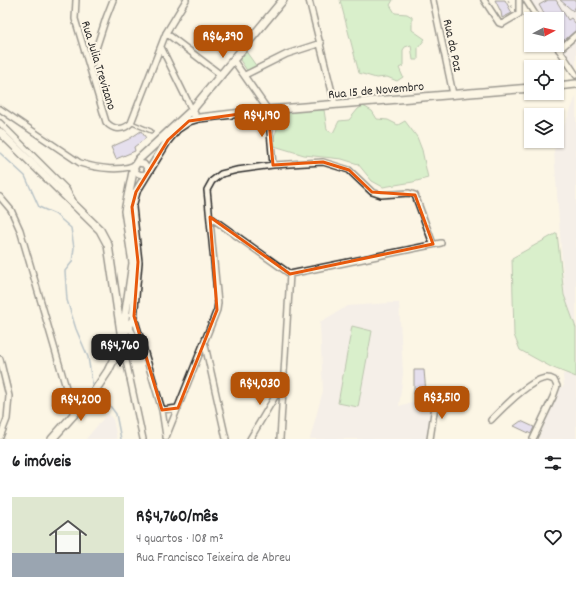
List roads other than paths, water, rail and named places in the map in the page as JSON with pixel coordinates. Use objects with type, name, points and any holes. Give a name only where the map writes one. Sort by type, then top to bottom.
[{"type":"street","name":"Rua Julia Trevizano","points":[[76,0],[75,19],[106,122],[111,127],[120,129],[127,127],[131,122],[166,33],[186,0]]},
{"type":"street","points":[[89,68],[106,18],[114,0]]},
{"type":"street","points":[[144,352],[127,330],[125,316],[133,263],[125,211],[134,166],[139,159],[192,110],[283,0]]},
{"type":"street","points":[[309,0],[321,43],[335,104]]},
{"type":"street","name":"Rua da Paz","points":[[433,0],[453,94]]},
{"type":"street","points":[[484,0],[499,23],[502,24],[519,14],[519,0]]},
{"type":"street","points":[[526,0],[534,12]]},
{"type":"street","points":[[166,33],[221,75]]},
{"type":"street","points":[[564,43],[576,35]]},
{"type":"street","points":[[245,76],[287,54],[321,43]]},
{"type":"street","points":[[161,47],[192,110],[199,118]]},
{"type":"street","points":[[560,52],[576,75]]},
{"type":"street","points":[[234,61],[268,110],[273,165]]},
{"type":"street","points":[[564,85],[576,84]]},
{"type":"street","name":"Rua 15 de Novembro","points":[[134,316],[133,311],[138,262],[132,207],[136,192],[168,140],[177,130],[189,121],[199,118],[268,110],[524,89]]},
{"type":"street","points":[[0,109],[80,163],[96,168],[110,169],[134,166],[138,163],[144,164],[148,173],[143,175],[139,174],[135,171],[134,166]]},
{"type":"street","points":[[0,123],[66,189],[77,207]]},
{"type":"street","points":[[0,132],[100,230],[108,245],[122,342],[143,439]]},
{"type":"street","points":[[166,438],[217,310],[218,303],[207,190],[212,181],[222,174],[229,172],[273,165],[323,162],[349,170],[372,192],[381,195],[409,193],[415,195],[433,244]]},
{"type":"street","points":[[0,197],[11,210],[20,230],[74,415]]},
{"type":"street","points":[[210,217],[290,274],[441,243]]},
{"type":"street","points":[[280,439],[290,274]]},
{"type":"street","points":[[125,316],[129,313],[134,316],[162,410],[166,438]]},
{"type":"street","points":[[52,439],[94,392],[118,352],[134,316]]},
{"type":"street","points":[[204,344],[226,439]]},
{"type":"street","points":[[0,359],[9,396],[7,418],[0,437]]},
{"type":"street","points":[[491,420],[506,404],[527,388],[540,380],[548,378],[554,380],[557,386],[554,397],[533,439]]},
{"type":"street","points":[[250,439],[284,382]]},
{"type":"street","points":[[430,439],[436,399]]},
{"type":"street","points":[[162,410],[178,408]]},
{"type":"lane","points":[[131,122],[151,131]]},
{"type":"waterway","points":[[0,153],[25,176],[39,207],[55,214],[71,228],[74,248],[72,262],[65,271],[67,300],[76,329],[88,357],[92,382],[95,387]]},
{"type":"waterway","points":[[99,391],[116,414],[121,439]]}]
